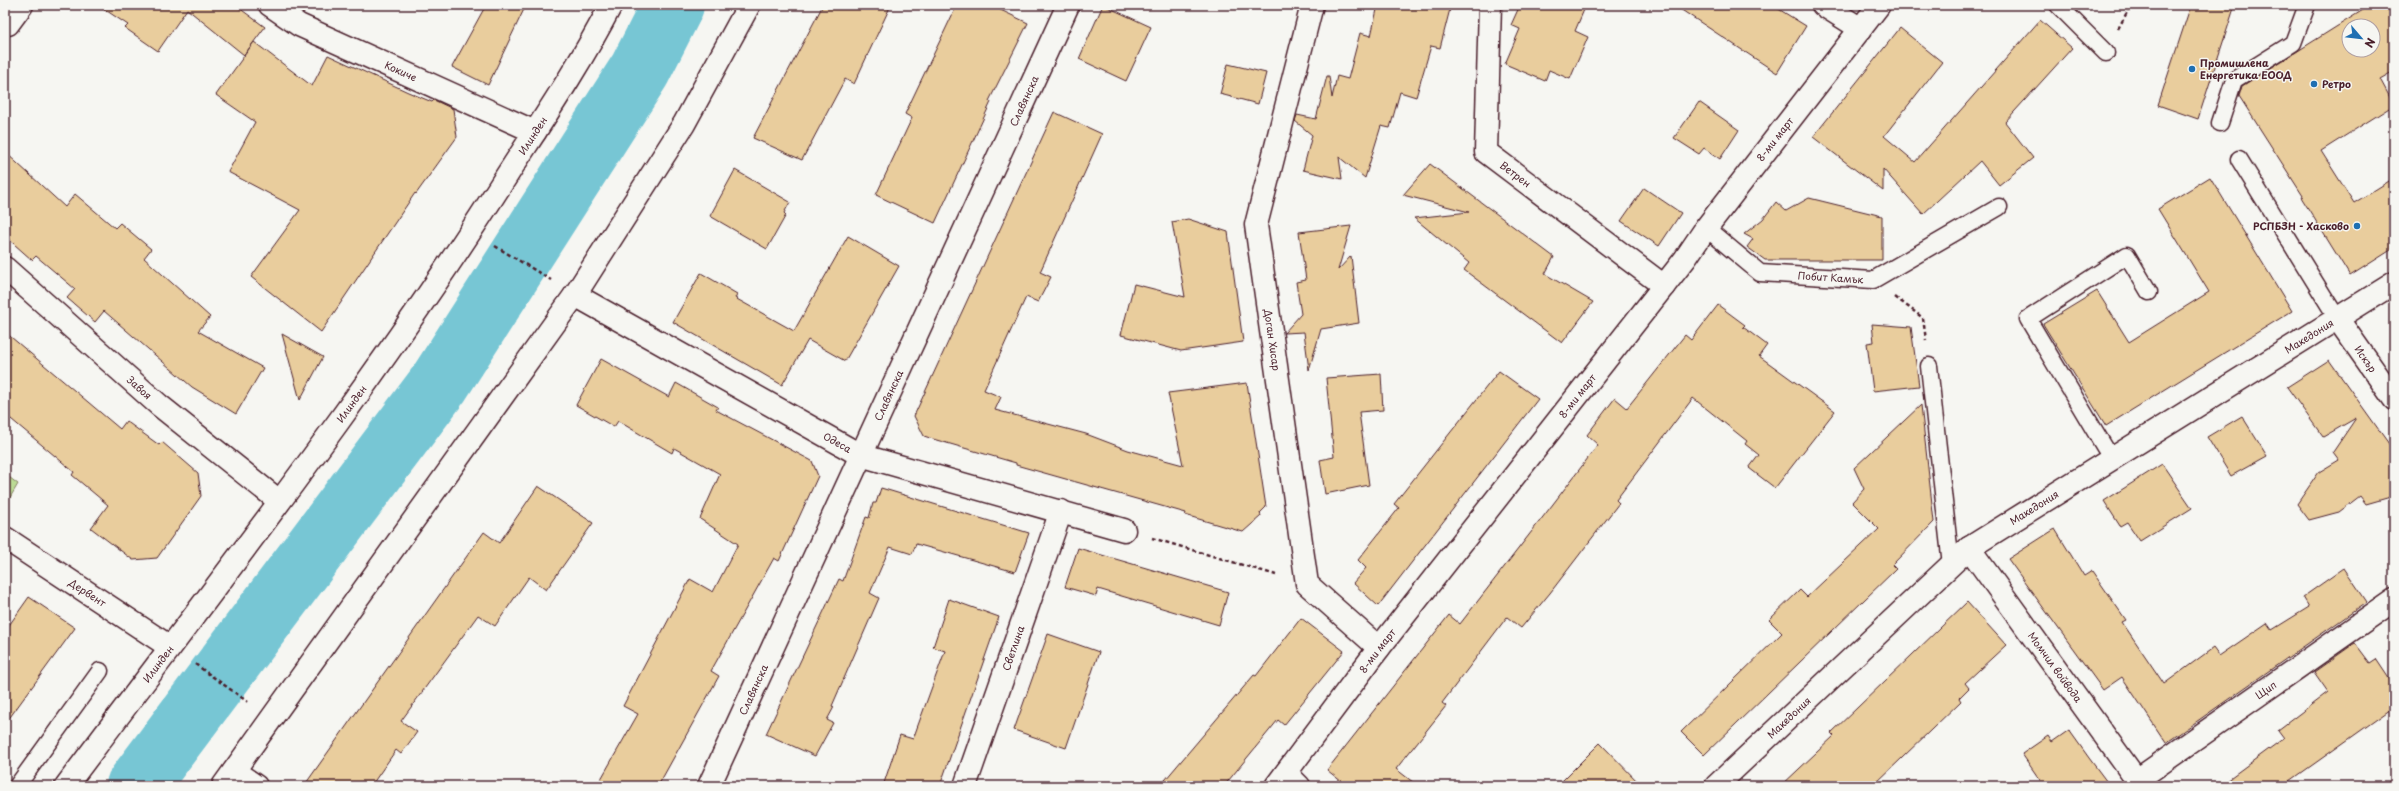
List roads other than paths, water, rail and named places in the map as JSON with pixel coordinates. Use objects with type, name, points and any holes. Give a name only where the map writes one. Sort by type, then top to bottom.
[{"type":"street","points":[[8,24],[22,5]]},
{"type":"street","name":"Кокиче","points":[[270,5],[299,25],[535,132]]},
{"type":"street","name":"Илинден","points":[[66,786],[279,501],[424,303],[535,132],[611,5]]},
{"type":"street","points":[[256,786],[229,779],[575,295],[684,124],[749,5]]},
{"type":"street","name":"Славянска","points":[[709,786],[1068,5]]},
{"type":"street","name":"Доган Хисар","points":[[1312,5],[1256,226],[1307,584],[1379,648]]},
{"type":"street","name":"Ветрен","points":[[1490,5],[1486,152],[1664,286]]},
{"type":"street","points":[[1823,5],[1861,29]]},
{"type":"street","name":"8-ми март","points":[[1287,782],[1379,648],[1685,259],[1706,228],[1879,5]]},
{"type":"street","name":"Завоя","points":[[5,268],[159,406],[279,501]]},
{"type":"street","name":"Македония","points":[[1716,786],[1969,548],[2111,458],[2394,283]]},
{"type":"street","name":"Одеса","points":[[575,295],[860,455],[1124,530]]},
{"type":"street","name":"Искър","points":[[2337,318],[2394,399]]},
{"type":"street","name":"Светлина","points":[[965,786],[1061,511]]},
{"type":"street","name":"Дервент","points":[[5,538],[170,647]]},
{"type":"street","name":"Момчил войвода","points":[[1969,548],[2139,783]]},
{"type":"street","name":"Щип","points":[[2139,783],[2394,600]]},
{"type":"lane","points":[[2058,5],[2106,52]]},
{"type":"lane","points":[[2220,123],[2234,80],[2293,43],[2307,5]]},
{"type":"lane","points":[[2239,159],[2337,318]]},
{"type":"lane","name":"Побит Камък","points":[[1706,228],[1760,272],[1873,280],[1999,207]]},
{"type":"lane","points":[[2111,458],[2028,319],[2127,255],[2150,292]]},
{"type":"lane","points":[[1929,366],[1951,565]]},
{"type":"lane","points":[[17,786],[100,671]]},
{"type":"waterway","points":[[137,786],[439,384],[640,70],[673,5]]},
{"type":"place","name":"Промишлена Енергетика ЕООД","points":[[2192,69]]},
{"type":"place","name":"Ретро","points":[[2314,84]]},
{"type":"place","name":"РСПБЗН - Хасково","points":[[2357,226]]}]
